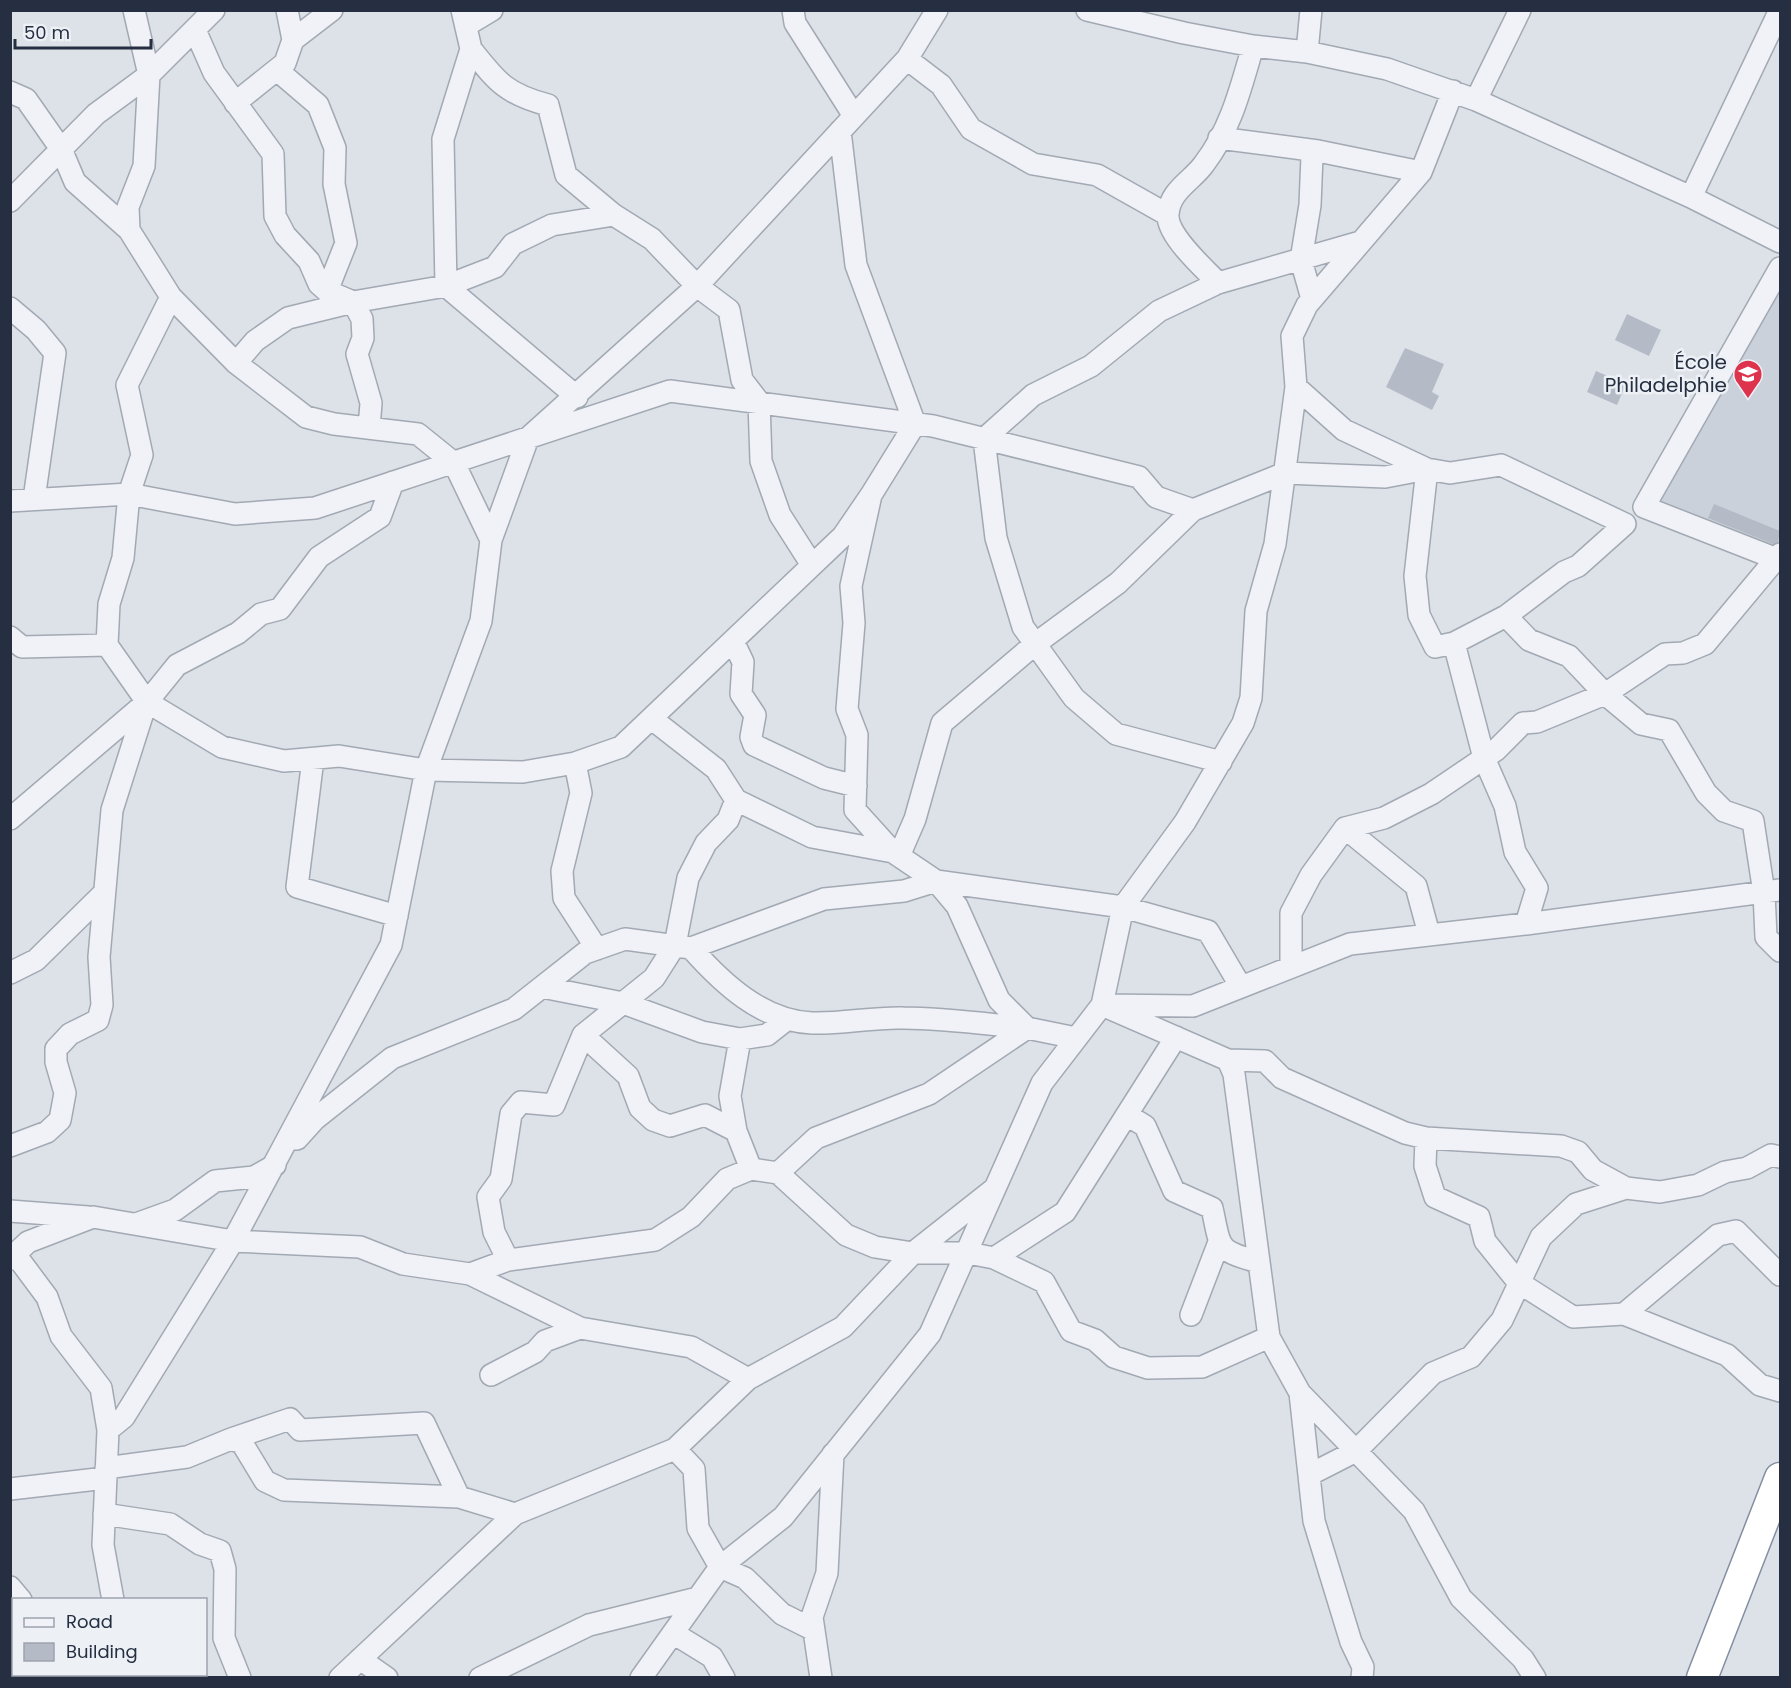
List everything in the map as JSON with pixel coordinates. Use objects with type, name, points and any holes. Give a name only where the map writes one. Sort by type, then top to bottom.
[{"type":"highway","points":[[1702,1677],[1780,1478]]},
{"type":"street","points":[[129,230],[128,207],[144,166],[149,75],[134,10]]},
{"type":"street","points":[[10,201],[96,114],[149,75],[214,10]]},
{"type":"street","points":[[235,103],[285,63],[293,40],[287,10]]},
{"type":"street","points":[[293,40],[332,10]]},
{"type":"street","points":[[492,10],[464,18],[471,49],[495,80],[519,97],[548,105],[566,175],[614,215],[652,239],[697,286],[729,310],[742,380],[759,402],[761,461],[780,515],[812,565]]},
{"type":"street","points":[[793,10],[795,23],[847,124],[856,265],[915,424]]},
{"type":"street","points":[[108,1430],[124,1417],[233,1241],[391,945],[426,770],[481,621],[491,540],[528,438],[577,397],[697,286],[907,58],[937,10]]},
{"type":"street","points":[[1087,10],[1149,17],[1253,46],[1307,52],[1387,69],[1453,91],[1691,197],[1780,242]]},
{"type":"street","points":[[1307,52],[1311,10]]},
{"type":"street","points":[[1476,100],[1520,10]]},
{"type":"street","points":[[1691,197],[1780,10]]},
{"type":"street","points":[[195,30],[214,73],[273,154],[275,216],[285,235],[309,261],[319,284],[327,291],[353,302],[362,319],[363,338],[357,354],[371,403],[369,428]]},
{"type":"street","points":[[1218,283],[1172,231],[1168,215],[1176,192],[1204,164],[1232,116],[1253,46]]},
{"type":"street","points":[[471,49],[443,139],[446,286],[577,397]]},
{"type":"street","points":[[907,58],[941,85],[971,129],[1033,164],[1097,175],[1168,215]]},
{"type":"street","points":[[277,69],[318,105],[335,148],[334,184],[346,243],[327,291]]},
{"type":"street","points":[[641,1677],[720,1567],[783,1517],[930,1334],[1042,1083],[1102,1005],[1123,907],[1185,822],[1243,723],[1251,698],[1256,611],[1275,544],[1296,387],[1292,336],[1311,299],[1421,172],[1453,91]]},
{"type":"street","points":[[10,92],[26,99],[61,149],[75,182],[129,230],[171,297],[236,363],[306,417],[334,424],[418,434],[454,462],[491,540]]},
{"type":"street","points":[[1219,138],[1318,151],[1421,172]]},
{"type":"street","points":[[1311,299],[1301,260],[1310,205],[1312,156],[1318,151]]},
{"type":"street","points":[[236,363],[255,341],[288,318],[353,302],[446,286],[495,267],[513,244],[552,225],[614,215]]},
{"type":"street","points":[[984,439],[1033,395],[1090,366],[1159,311],[1218,283],[1361,241]]},
{"type":"street","points":[[1291,967],[1292,913],[1311,875],[1345,828],[1384,818],[1431,794],[1484,758],[1523,723],[1537,722],[1605,694],[1665,654],[1683,653],[1705,644],[1779,557],[1644,507],[1780,268]]},
{"type":"street","points":[[171,297],[127,385],[142,455],[129,494],[123,558],[109,604],[107,645],[147,702],[222,747],[284,761],[339,756],[426,770],[523,772],[575,763],[621,747],[843,536],[915,424]]},
{"type":"street","points":[[10,308],[36,330],[55,353],[34,500]]},
{"type":"street","points":[[1296,387],[1344,430],[1427,469],[1450,473],[1501,465],[1625,524],[1578,566],[1564,572],[1506,616],[1454,643],[1435,647],[1419,615],[1415,576],[1427,469]]},
{"type":"street","points":[[10,501],[129,494],[235,514],[315,508],[670,391],[915,424],[984,439],[1139,477],[1156,497],[1193,510]]},
{"type":"street","points":[[984,439],[996,538],[1023,627],[1074,698],[1116,734],[1221,762]]},
{"type":"street","points":[[896,854],[915,819],[942,723],[1035,644],[1118,583],[1193,510],[1285,473],[1385,477],[1427,469]]},
{"type":"street","points":[[10,819],[147,702],[177,665],[238,633],[261,614],[280,609],[319,557],[380,517],[393,482]]},
{"type":"street","points":[[871,495],[852,586],[854,623],[847,709],[856,735],[855,810],[896,854],[936,881],[957,906],[999,1000],[1027,1028]]},
{"type":"street","points":[[1506,616],[1529,640],[1569,656],[1605,694],[1641,724],[1669,730],[1706,793],[1724,811],[1753,821],[1772,892],[1766,937],[1780,951]]},
{"type":"street","points":[[10,637],[22,647],[107,645]]},
{"type":"street","points":[[733,641],[743,662],[741,694],[755,715],[751,737],[754,746],[824,778],[856,786]]},
{"type":"street","points":[[1454,643],[1484,758],[1505,806],[1515,852],[1537,888],[1526,924]]},
{"type":"street","points":[[10,1146],[47,1132],[60,1120],[66,1093],[56,1062],[56,1049],[70,1034],[98,1020],[102,1005],[99,957],[112,810],[147,702]]},
{"type":"street","points":[[652,719],[716,769],[736,800],[812,837],[896,854]]},
{"type":"street","points":[[313,759],[297,887],[397,916]]},
{"type":"street","points":[[575,763],[581,793],[562,871],[564,898],[597,949]]},
{"type":"street","points":[[508,1260],[494,1232],[488,1197],[501,1179],[512,1114],[521,1102],[554,1106],[583,1035],[654,978],[683,946],[688,878],[706,843],[728,820],[736,800]]},
{"type":"street","points":[[1345,828],[1416,886],[1429,934]]},
{"type":"street","points":[[136,1224],[175,1210],[215,1181],[254,1177],[271,1170],[315,1119],[392,1058],[514,1009],[585,953],[625,939],[683,946],[824,898],[904,891],[936,881],[1123,907],[1208,931],[1241,987]]},
{"type":"street","points":[[1102,1005],[1192,1006],[1350,944],[1772,892]]},
{"type":"street","points":[[10,973],[36,960],[105,893]]},
{"type":"street","points":[[683,946],[714,974],[763,1010],[786,1020],[812,1023],[903,1018],[1027,1028],[1076,1038]]},
{"type":"street","points":[[542,987],[623,1003],[702,1032],[740,1039],[767,1035],[786,1020]]},
{"type":"street","points":[[1102,1005],[1228,1060],[1264,1061],[1282,1078],[1405,1133],[1426,1138],[1561,1146],[1578,1152],[1593,1170],[1626,1188],[1660,1192],[1698,1185],[1725,1172],[1747,1168],[1771,1155],[1780,1158]]},
{"type":"street","points":[[778,1173],[816,1138],[929,1094],[1027,1028]]},
{"type":"street","points":[[583,1035],[628,1076],[640,1108],[653,1120],[670,1126],[705,1115],[736,1131]]},
{"type":"street","points":[[994,1258],[1065,1212],[1176,1037]]},
{"type":"street","points":[[740,1039],[730,1096],[736,1131],[751,1169]]},
{"type":"street","points":[[1228,1060],[1234,1074],[1269,1337],[1300,1393],[1414,1511],[1461,1598],[1523,1659],[1534,1677]]},
{"type":"street","points":[[1127,1115],[1146,1126],[1174,1191],[1212,1208],[1219,1242],[1228,1254],[1258,1262]]},
{"type":"street","points":[[1426,1138],[1425,1166],[1435,1197],[1479,1216],[1485,1240],[1518,1282],[1573,1317],[1624,1314],[1727,1355],[1760,1385],[1780,1391]]},
{"type":"street","points":[[470,1274],[508,1260],[655,1240],[691,1217],[728,1179],[751,1169],[778,1173],[846,1235],[875,1248],[913,1253],[968,1252],[994,1258],[1044,1282],[1071,1331],[1095,1340],[1114,1357],[1148,1368],[1202,1367],[1269,1337]]},
{"type":"street","points":[[340,1677],[515,1514],[675,1449],[748,1379],[843,1327],[913,1253],[997,1187]]},
{"type":"street","points":[[1309,1475],[1356,1451],[1433,1373],[1471,1357],[1502,1320],[1541,1237],[1576,1204],[1626,1188]]},
{"type":"street","points":[[10,1211],[93,1217],[233,1241],[360,1247],[403,1264],[470,1274],[580,1328],[691,1347],[748,1379]]},
{"type":"street","points":[[93,1217],[28,1242],[13,1257],[47,1297],[61,1336],[102,1388],[108,1430],[103,1545],[113,1598]]},
{"type":"street","points":[[1624,1314],[1718,1234],[1736,1231],[1780,1275]]},
{"type":"street","points":[[1191,1315],[1219,1242]]},
{"type":"street","points":[[491,1375],[535,1352],[545,1341],[580,1328]]},
{"type":"street","points":[[1300,1393],[1314,1521],[1351,1641],[1363,1667],[1362,1677]]},
{"type":"street","points":[[10,1489],[187,1457],[290,1419],[300,1430],[424,1423],[459,1497]]},
{"type":"street","points":[[231,1440],[242,1443],[266,1481],[284,1490],[459,1497],[515,1514]]},
{"type":"street","points":[[675,1449],[694,1469],[698,1528],[720,1567],[745,1578],[782,1614],[814,1630]]},
{"type":"street","points":[[821,1677],[812,1617],[827,1573],[833,1454]]},
{"type":"street","points":[[104,1514],[170,1524],[200,1544],[220,1551],[225,1569],[224,1638],[240,1677]]},
{"type":"street","points":[[480,1677],[589,1625],[698,1598]]},
{"type":"street","points":[[673,1633],[712,1657],[724,1677]]},
{"type":"street","points":[[360,1659],[387,1677]]},
{"type":"shaded area","name":"École Philadelphie","points":[[1780,285],[1780,556],[1652,515]]},
{"type":"building","points":[[1627,314],[1661,330],[1649,356],[1615,340]]},
{"type":"building","points":[[1405,348],[1444,364],[1432,392],[1439,396],[1432,410],[1386,387]]},
{"type":"building","points":[[1596,371],[1626,384],[1617,405],[1587,392]]},
{"type":"building","points":[[1714,504],[1780,531],[1778,542],[1773,544],[1708,518]]},
{"type":"place","name":"École Philadelphie","points":[[1748,400]]}]
